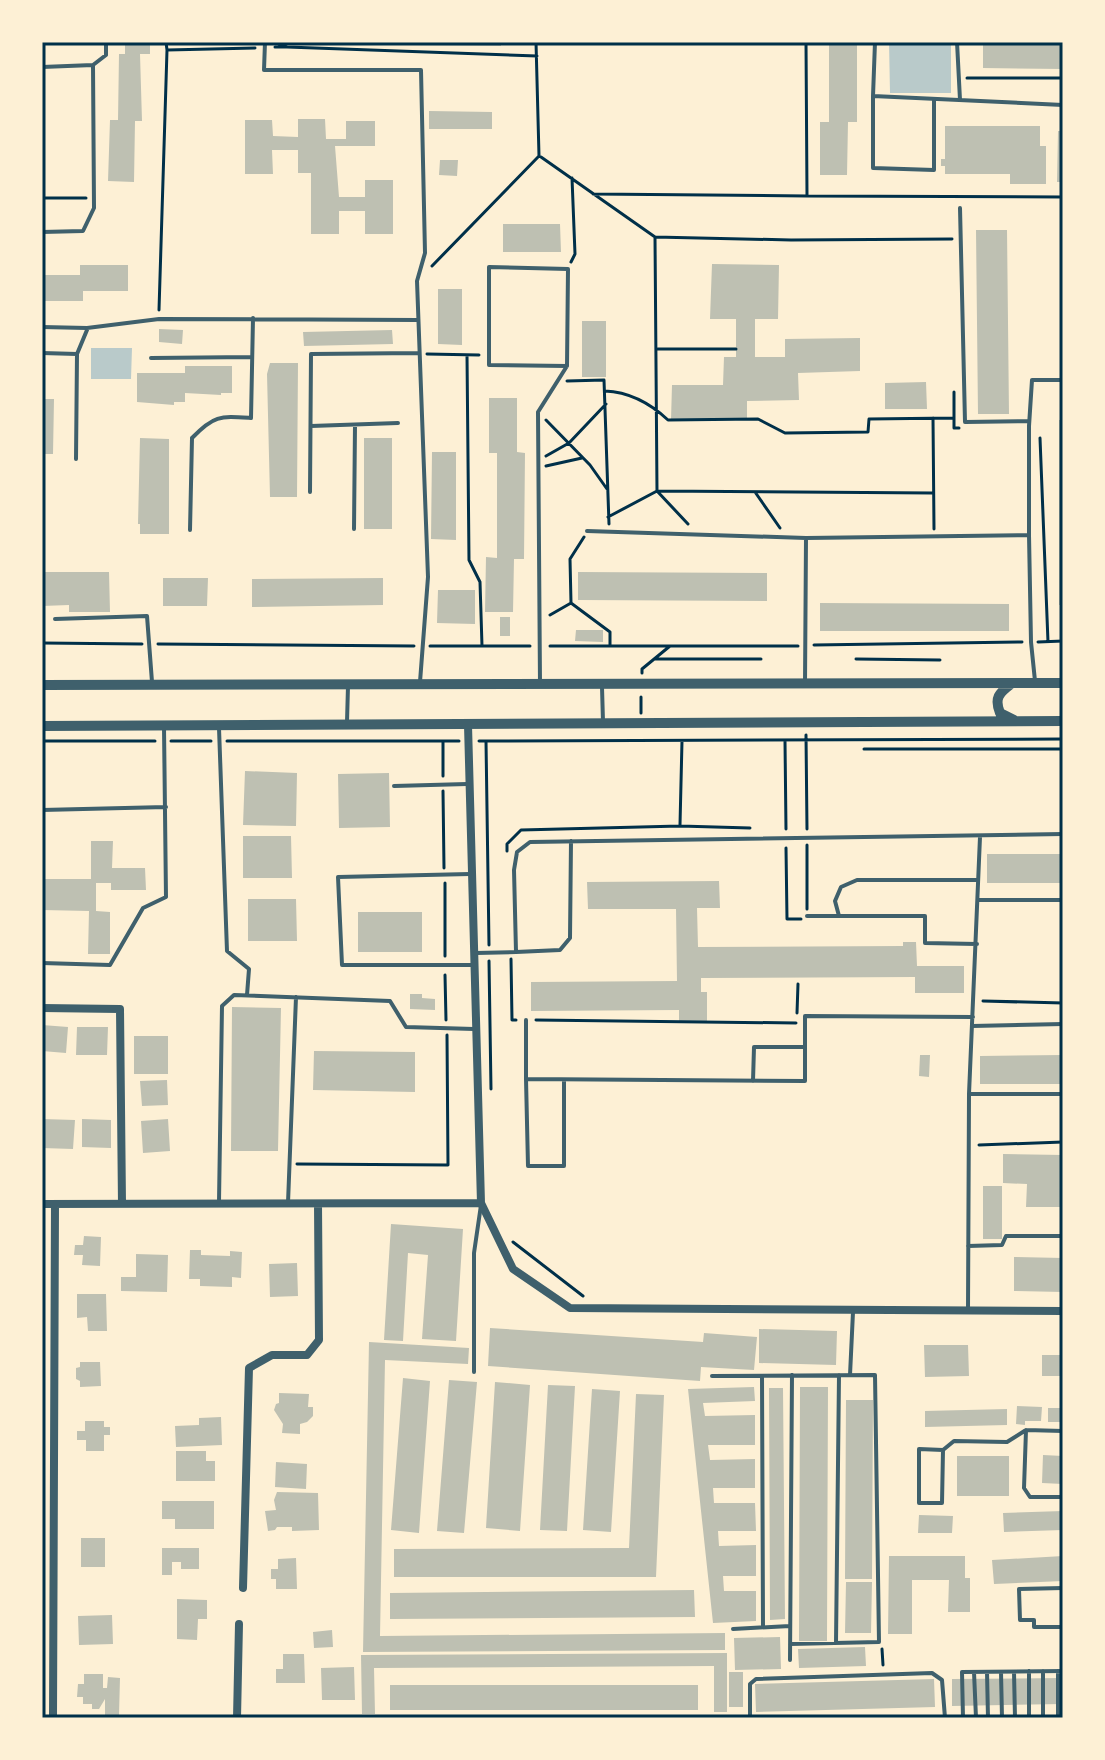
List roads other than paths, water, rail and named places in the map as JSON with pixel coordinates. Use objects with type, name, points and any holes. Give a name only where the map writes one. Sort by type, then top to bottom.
[{"type":"street","points":[[1012,683],[999,692],[996,702],[1000,713],[1018,722]]},
{"type":"street","points":[[42,685],[1063,683]]},
{"type":"street","points":[[42,726],[1063,721]]},
{"type":"street","points":[[468,725],[481,1203],[513,1269],[570,1308],[1063,1311]]},
{"type":"street","points":[[42,1008],[120,1009],[122,1204]]},
{"type":"street","points":[[42,1204],[481,1203]]},
{"type":"street","points":[[53,1718],[55,1204]]},
{"type":"street","points":[[243,1588],[249,1368],[272,1355],[307,1355],[319,1340],[318,1204]]},
{"type":"street","points":[[237,1718],[239,1624]]},
{"type":"lane","points":[[42,67],[93,65],[106,55],[106,42]]},
{"type":"lane","points":[[875,42],[873,168],[934,170],[934,99]]},
{"type":"lane","points":[[957,42],[960,100]]},
{"type":"lane","points":[[265,45],[264,70],[421,70],[425,253],[417,281],[428,577],[420,684]]},
{"type":"lane","points":[[42,232],[83,231],[94,208],[93,65]]},
{"type":"lane","points":[[873,96],[1063,105]]},
{"type":"lane","points":[[42,112],[42,172]]},
{"type":"lane","points":[[960,208],[965,422],[1029,423]]},
{"type":"lane","points":[[540,683],[538,412],[567,366],[568,269],[489,267],[489,365],[567,366]]},
{"type":"lane","points":[[190,530],[192,438],[209,420],[251,418],[253,318]]},
{"type":"lane","points":[[42,327],[87,328],[159,319],[418,320]]},
{"type":"lane","points":[[76,459],[77,354],[87,328]]},
{"type":"lane","points":[[42,353],[77,354]]},
{"type":"lane","points":[[310,492],[311,354],[419,353]]},
{"type":"lane","points":[[151,358],[252,357]]},
{"type":"lane","points":[[1035,683],[1029,535],[1032,380],[1063,380]]},
{"type":"lane","points":[[311,426],[398,423]]},
{"type":"lane","points":[[354,529],[355,425]]},
{"type":"lane","points":[[587,531],[806,538],[1029,535]]},
{"type":"lane","points":[[805,683],[806,538]]},
{"type":"lane","points":[[55,619],[147,616],[152,684]]},
{"type":"lane","points":[[347,725],[348,684]]},
{"type":"lane","points":[[601,684],[603,724]]},
{"type":"lane","points":[[219,725],[227,951],[249,969],[247,995]]},
{"type":"lane","points":[[42,963],[110,965],[143,908],[166,897],[164,726]]},
{"type":"lane","points":[[394,786],[470,783]]},
{"type":"lane","points":[[42,810],[166,807]]},
{"type":"lane","points":[[513,952],[514,870],[517,852],[530,842],[1063,834]]},
{"type":"lane","points":[[968,1310],[969,1094],[980,836]]},
{"type":"lane","points":[[474,953],[560,950],[570,938],[571,841]]},
{"type":"lane","points":[[472,874],[338,877],[342,965],[475,965]]},
{"type":"lane","points":[[839,916],[835,901],[841,887],[857,880],[979,880]]},
{"type":"lane","points":[[979,900],[1063,900]]},
{"type":"lane","points":[[807,916],[925,916],[925,943],[977,944]]},
{"type":"lane","points":[[219,1204],[222,1006],[234,995],[390,1001],[406,1027],[476,1029]]},
{"type":"lane","points":[[288,1204],[296,997]]},
{"type":"lane","points":[[526,1079],[805,1081],[805,1016],[973,1017]]},
{"type":"lane","points":[[526,1020],[528,1166],[564,1166],[564,1080]]},
{"type":"lane","points":[[972,1026],[1063,1024]]},
{"type":"lane","points":[[753,1081],[754,1047],[805,1047]]},
{"type":"lane","points":[[969,1094],[1063,1094]]},
{"type":"lane","points":[[474,1372],[474,1253],[481,1203]]},
{"type":"lane","points":[[968,1246],[1002,1245],[1006,1236],[1063,1236]]},
{"type":"lane","points":[[850,1375],[853,1309]]},
{"type":"lane","points":[[790,1660],[792,1375]]},
{"type":"lane","points":[[836,1643],[839,1375]]},
{"type":"lane","points":[[712,1376],[875,1375],[879,1642],[790,1644]]},
{"type":"lane","points":[[762,1376],[763,1627]]},
{"type":"lane","points":[[943,1450],[942,1503],[919,1503],[919,1449],[943,1450],[954,1441],[1007,1442],[1026,1430],[1063,1431]]},
{"type":"lane","points":[[1026,1430],[1024,1488],[1030,1497],[1063,1497]]},
{"type":"lane","points":[[1063,1588],[1019,1589],[1020,1620],[1034,1620],[1034,1627],[1063,1627]]},
{"type":"lane","points":[[733,1629],[790,1626]]},
{"type":"lane","points":[[1014,1671],[1015,1718]]},
{"type":"lane","points":[[1029,1671],[1029,1718]]},
{"type":"lane","points":[[1043,1671],[1043,1718]]},
{"type":"lane","points":[[963,1718],[962,1672],[1060,1671],[1058,1718]]},
{"type":"lane","points":[[974,1672],[976,1718]]},
{"type":"lane","points":[[987,1672],[988,1718]]},
{"type":"lane","points":[[1001,1672],[1002,1718]]},
{"type":"lane","points":[[750,1718],[750,1684],[756,1679],[932,1673],[942,1680],[945,1718]]}]
